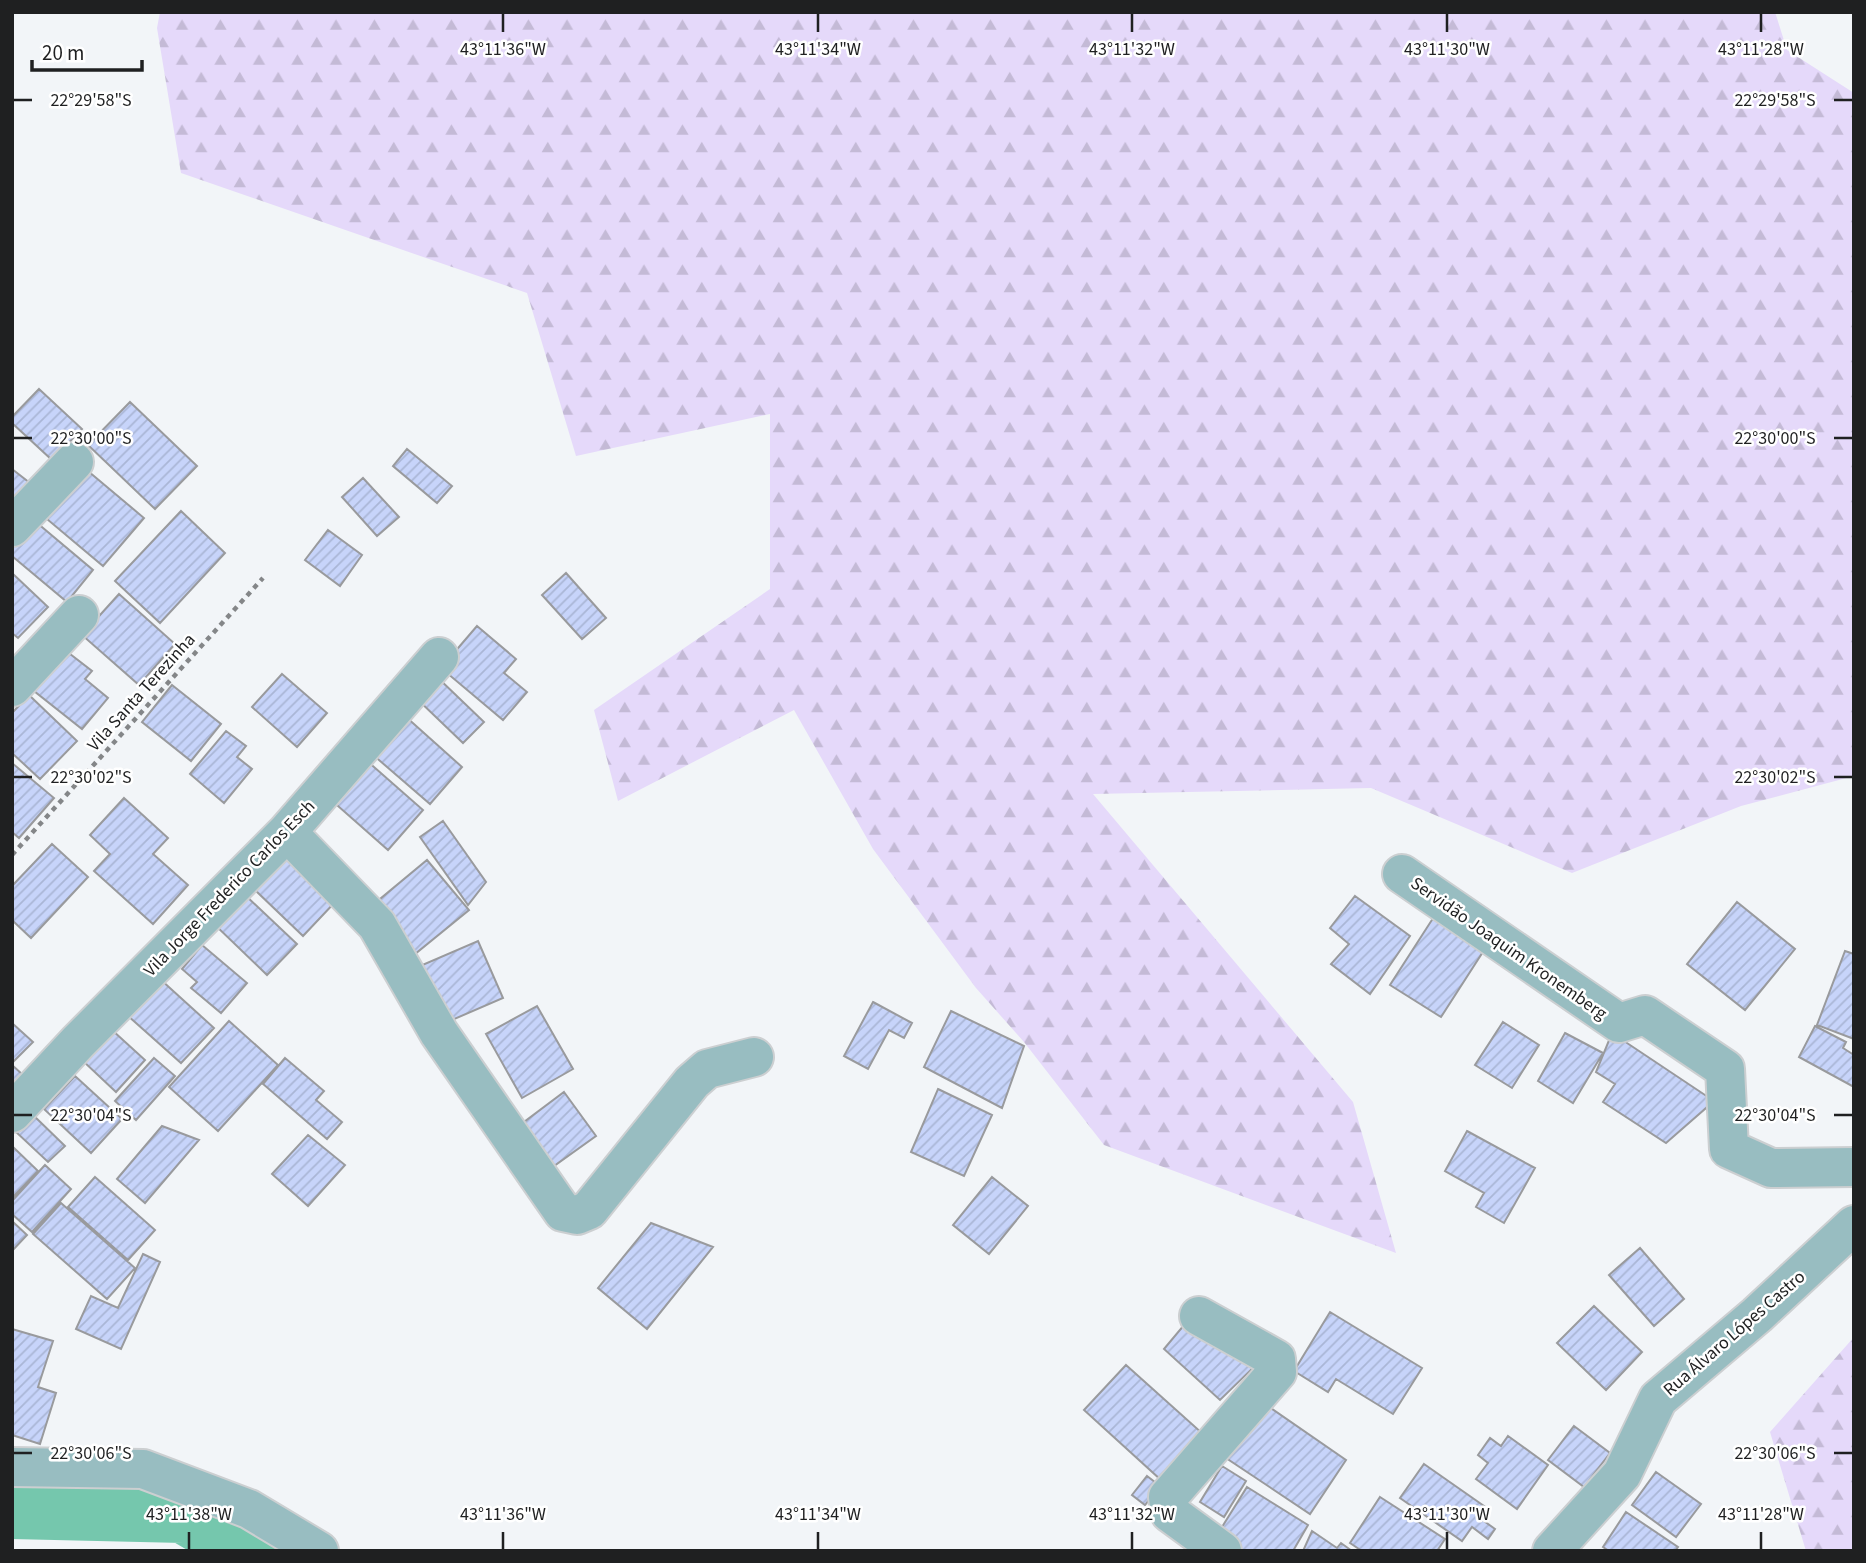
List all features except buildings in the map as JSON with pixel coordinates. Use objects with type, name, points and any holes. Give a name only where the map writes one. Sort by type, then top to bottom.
[{"type":"street","points":[[12,527],[74,462]]},
{"type":"street","points":[[12,687],[79,615]]},
{"type":"street","name":"Vila Jorge Frederico Carlos Esch","points":[[12,1113],[78,1042],[287,832],[439,657]]},
{"type":"street","points":[[287,832],[377,925],[439,1033],[563,1212],[577,1215],[589,1210],[692,1082],[707,1069],[754,1057]]},
{"type":"street","name":"Servidão Joaquim Kronemberg","points":[[1402,874],[1619,1023],[1645,1015],[1726,1069],[1729,1149],[1771,1168],[1854,1167]]},
{"type":"street","name":"Rua Álvaro Lópes Castro","points":[[1552,1551],[1622,1474],[1658,1399],[1757,1315],[1854,1224]]},
{"type":"street","points":[[1199,1316],[1276,1359],[1277,1372],[1167,1497],[1170,1513],[1222,1551]]},
{"type":"street","points":[[12,1467],[143,1469],[249,1509],[319,1551]]},
{"type":"path","name":"Vila Santa Terezinha","points":[[12,855],[263,578]]},
{"type":"green space","points":[[160,12],[1775,12],[1787,50],[1854,93],[1854,776],[1741,806],[1572,873],[1371,788],[1093,794],[1353,1102],[1396,1253],[1104,1145],[1024,1042],[976,988],[873,849],[794,710],[618,801],[594,710],[770,589],[770,414],[576,456],[527,293],[181,173],[157,28]]},
{"type":"green space","points":[[1854,1337],[1854,1551],[1806,1551],[1770,1432]]},
{"type":"waterway","points":[[12,1506],[184,1510],[255,1551]]}]
